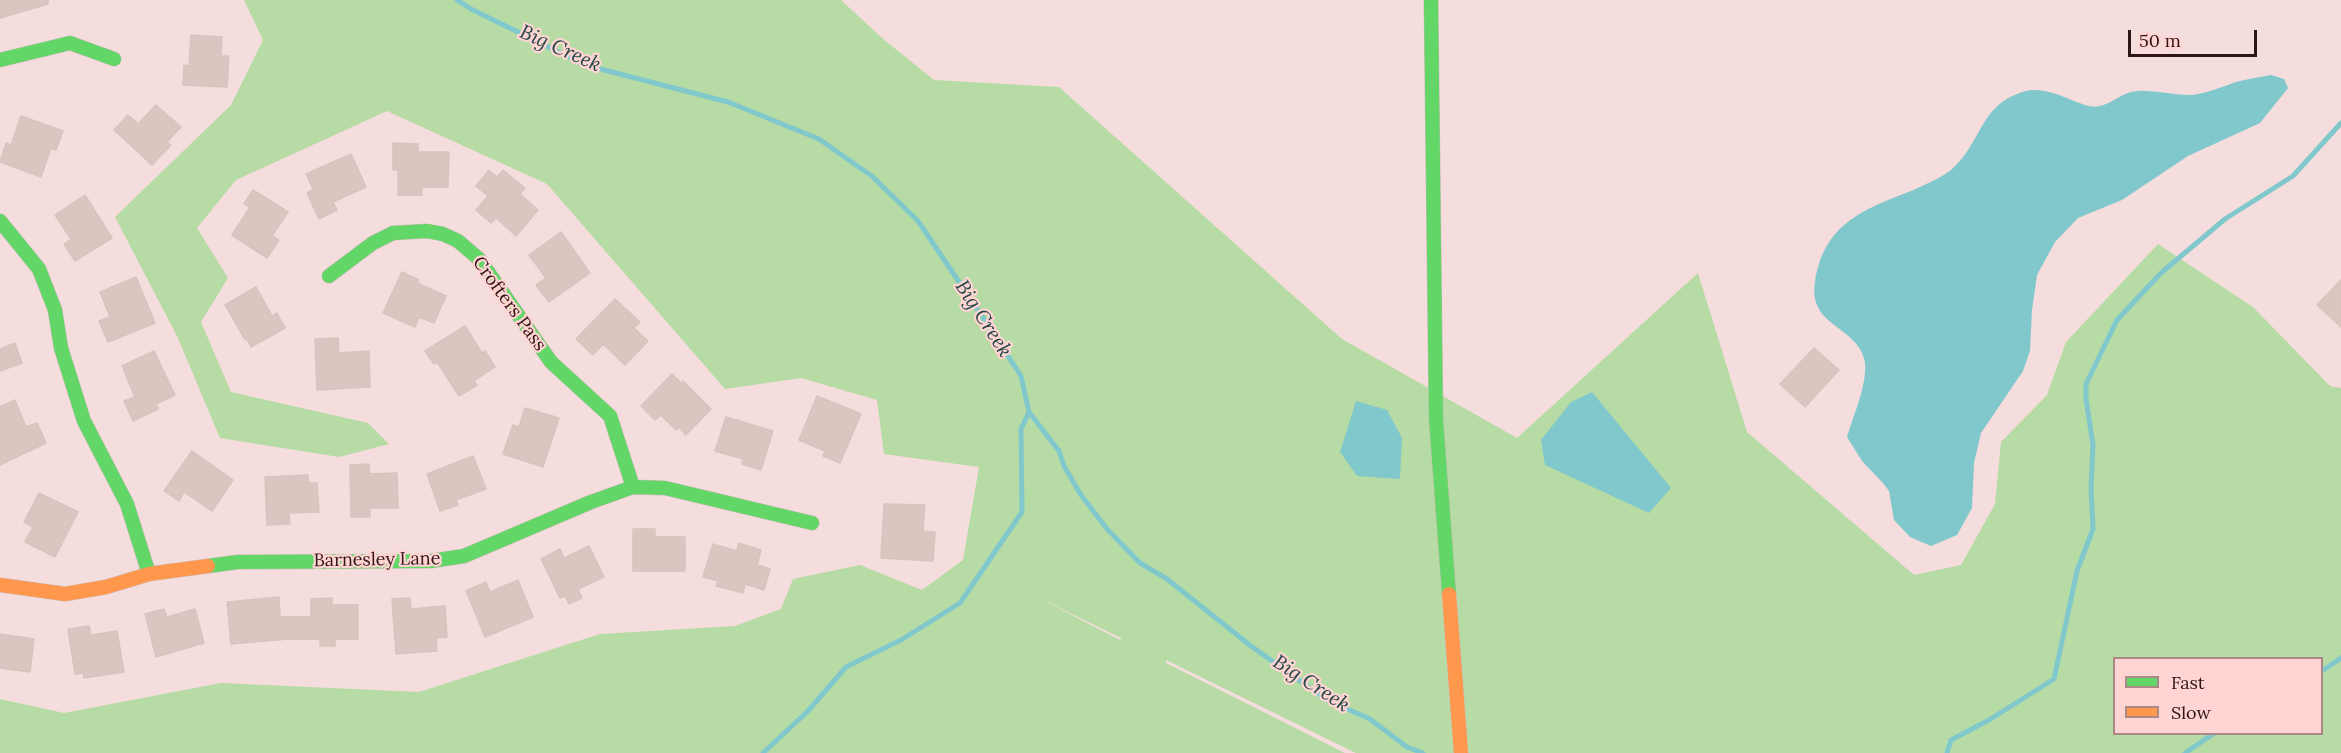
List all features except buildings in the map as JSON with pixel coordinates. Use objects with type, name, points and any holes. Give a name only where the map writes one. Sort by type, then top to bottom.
[{"type":"street","points":[[1431,0],[1436,419],[1461,753]]},
{"type":"street","points":[[0,60],[70,43],[114,59]]},
{"type":"street","points":[[0,221],[39,269],[55,310],[61,348],[84,421],[127,504],[149,574]]},
{"type":"street","name":"Crofters Pass","points":[[329,276],[386,236],[408,231],[436,232],[451,236],[466,246],[479,259],[551,362],[610,416],[633,487]]},
{"type":"street","name":"Barnesley Lane","points":[[0,585],[65,594],[106,587],[149,574],[238,562],[431,561],[464,556],[591,502],[633,487],[665,488],[812,523]]},
{"type":"green space","points":[[244,0],[841,0],[882,38],[934,80],[1059,87],[1342,339],[1517,438],[1698,273],[1747,432],[1914,575],[1961,565],[1995,504],[2001,442],[2047,395],[2066,342],[2158,244],[2253,307],[2330,386],[2341,388],[2341,753],[1356,753],[1166,660],[1166,663],[1345,753],[0,753],[0,699],[64,713],[221,683],[419,692],[600,634],[735,626],[781,609],[793,579],[860,565],[922,590],[963,560],[979,467],[884,454],[877,400],[801,378],[725,389],[547,184],[387,111],[236,180],[197,228],[228,278],[201,322],[231,392],[368,423],[389,444],[339,457],[220,438],[177,336],[115,217],[231,105],[263,40]],"holes":[[[1035,596],[1121,638],[1120,640]]]},
{"type":"water","points":[[2271,75],[2284,79],[2288,88],[2260,123],[2188,156],[2122,200],[2078,218],[2055,242],[2037,275],[2030,351],[2023,371],[1981,433],[1974,463],[1972,508],[1957,535],[1931,546],[1910,537],[1894,520],[1889,491],[1862,461],[1847,437],[1863,387],[1864,358],[1859,347],[1851,338],[1825,317],[1818,308],[1815,297],[1815,282],[1820,262],[1836,233],[1861,213],[1931,182],[1951,170],[1997,106],[2022,92],[2043,91],[2084,105],[2100,106],[2133,92],[2194,95],[2240,81]]},
{"type":"water","points":[[1592,392],[1671,488],[1649,513],[1545,465],[1541,440],[1571,402]]},
{"type":"water","points":[[1356,401],[1387,410],[1402,438],[1400,479],[1357,476],[1340,452]]},
{"type":"waterway","name":"Big Creek","points":[[457,0],[585,65],[728,102],[819,139],[873,177],[918,221],[986,322],[1021,376],[1029,412],[1059,451],[1064,466],[1081,495],[1107,529],[1140,563],[1167,579],[1251,646],[1303,683],[1329,701],[1370,719],[1407,747],[1423,753]]},
{"type":"waterway","points":[[1947,753],[1951,740],[1989,720],[2054,679],[2077,571],[2093,529],[2091,488],[2093,445],[2086,384],[2117,320],[2161,273],[2225,219],[2293,176],[2341,123]]},
{"type":"waterway","points":[[763,753],[808,711],[846,667],[901,640],[960,603],[1022,512],[1021,429],[1029,412]]},
{"type":"waterway","points":[[2323,670],[2341,658]]},
{"type":"waterway","points":[[2185,753],[2212,735]]},
{"type":"traffic: fast","points":[[1431,0],[1436,419],[1449,594]]},
{"type":"traffic: fast","points":[[0,60],[70,43],[114,59]]},
{"type":"traffic: fast","points":[[0,221],[39,269],[55,310],[61,348],[84,421],[127,504],[149,574]]},
{"type":"traffic: fast","points":[[329,276],[373,243],[393,233],[427,231],[443,234],[458,241],[479,259],[551,362],[610,416],[633,487]]},
{"type":"traffic: fast","points":[[208,566],[238,562],[431,561],[464,556],[591,502],[633,487],[665,488],[812,523]]},
{"type":"traffic: slow","points":[[0,585],[65,594],[106,587],[149,574],[208,566]]},
{"type":"traffic: slow","points":[[1449,594],[1461,753]]}]
